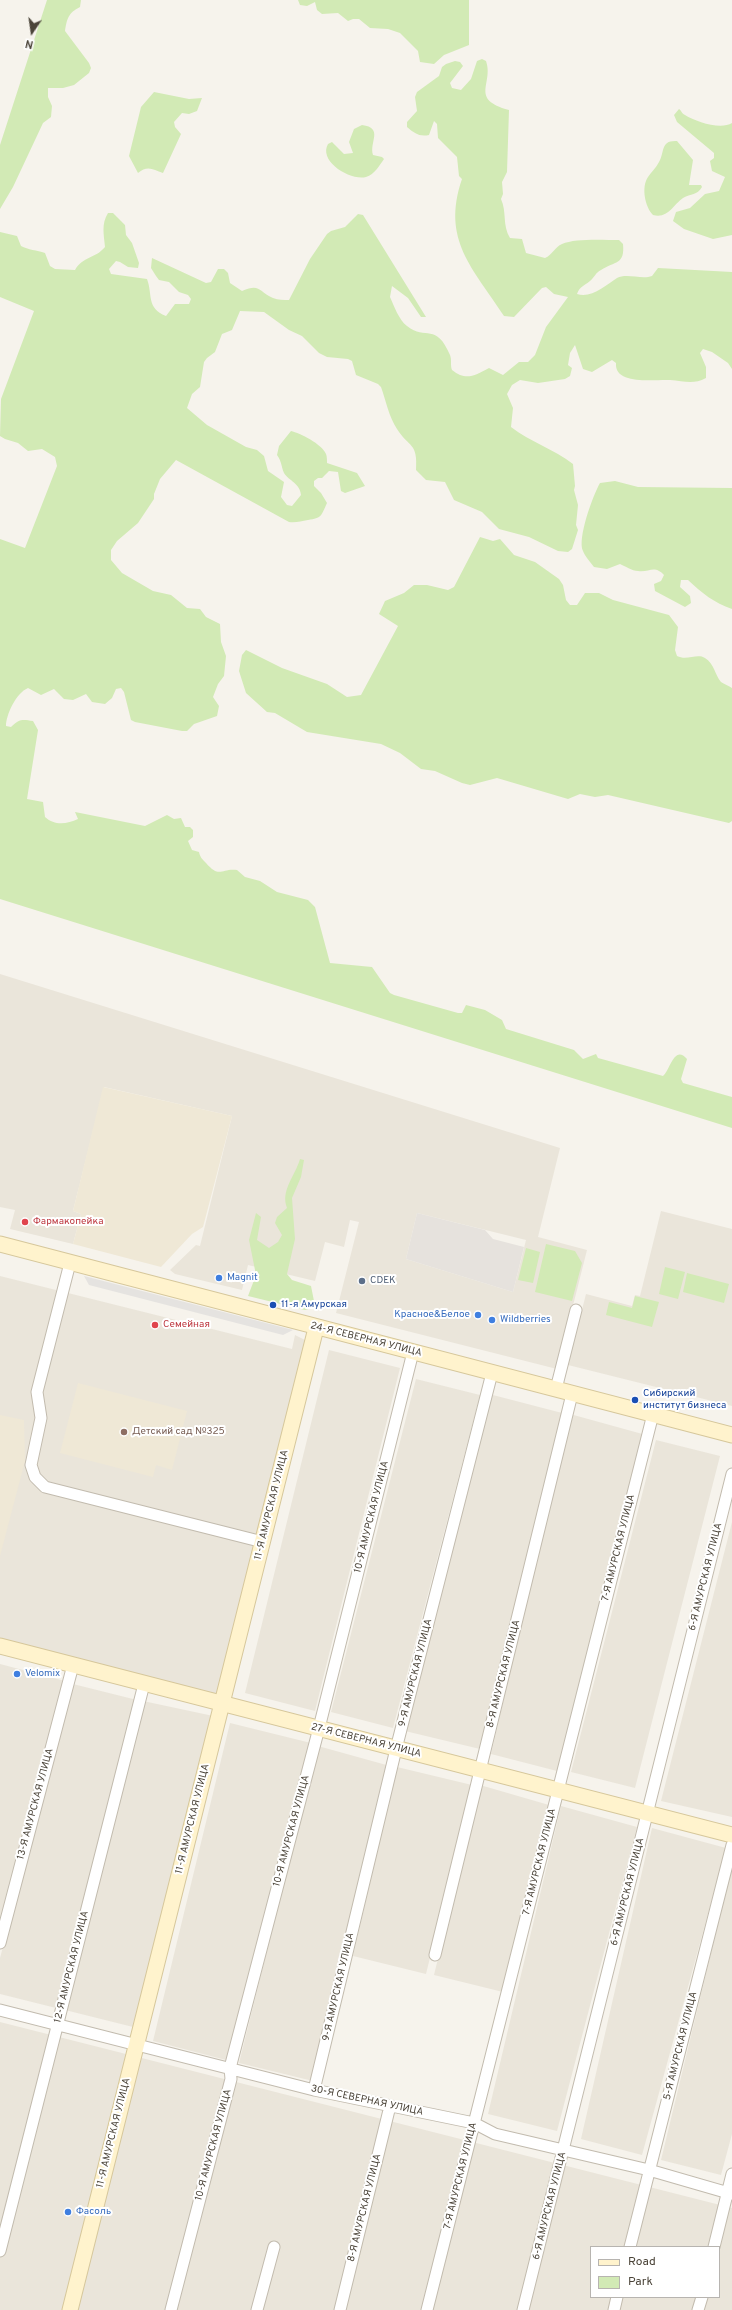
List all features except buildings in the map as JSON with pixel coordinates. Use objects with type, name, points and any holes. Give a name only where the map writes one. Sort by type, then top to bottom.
[{"type":"street","name":"24-Я СЕВЕРНАЯ УЛИЦА","points":[[0,1244],[316,1328],[732,1435]]},
{"type":"street","points":[[70,1263],[37,1392],[41,1418],[31,1465],[38,1483],[45,1487],[263,1542]]},
{"type":"street","points":[[556,1389],[576,1310]]},
{"type":"street","name":"11-Я АМУРСКАЯ УЛИЦА","points":[[70,2310],[316,1328]]},
{"type":"street","name":"10-Я АМУРСКАЯ УЛИЦА","points":[[171,2310],[231,2079],[230,2068],[319,1728],[413,1352]]},
{"type":"street","name":"9-Я АМУРСКАЯ УЛИЦА","points":[[314,2090],[396,1748],[492,1373]]},
{"type":"street","name":"8-Я АМУРСКАЯ УЛИЦА","points":[[435,1955],[572,1394]]},
{"type":"street","name":"7-Я АМУРСКАЯ УЛИЦА","points":[[427,2310],[653,1414]]},
{"type":"street","name":"6-Я АМУРСКАЯ УЛИЦА","points":[[523,2310],[732,1474]]},
{"type":"street","name":"27-Я СЕВЕРНАЯ УЛИЦА","points":[[0,1646],[732,1835]]},
{"type":"street","name":"13-Я АМУРСКАЯ УЛИЦА","points":[[0,1943],[73,1665]]},
{"type":"street","name":"12-Я АМУРСКАЯ УЛИЦА","points":[[0,2251],[144,1684]]},
{"type":"street","name":"5-Я АМУРСКАЯ УЛИЦА","points":[[630,2246],[732,1845]]},
{"type":"street","name":"30-Я СЕВЕРНАЯ УЛИЦА","points":[[0,2010],[136,2046],[314,2090],[474,2123],[496,2134],[649,2170],[730,2193]]},
{"type":"street","name":"8-Я АМУРСКАЯ УЛИЦА","points":[[340,2310],[390,2106]]},
{"type":"street","points":[[714,2246],[730,2193],[732,2174]]},
{"type":"street","points":[[257,2310],[274,2247]]},
{"type":"street","points":[[614,2310],[617,2298]]},
{"type":"street","points":[[698,2310],[702,2298]]},
{"type":"shaded area","points":[[0,974],[560,1148],[538,1237],[587,1250],[557,1369],[336,1313],[359,1222],[350,1220],[344,1247],[325,1242],[315,1281],[248,1265],[242,1290],[175,1274],[170,1270],[196,1245],[200,1246],[232,1116],[104,1087],[73,1211],[81,1214],[73,1244],[10,1229],[15,1210],[0,1207]],"holes":[[[417,1213],[526,1240],[513,1292],[406,1259]]]},
{"type":"shaded area","points":[[103,1087],[232,1116],[203,1227],[192,1234],[161,1267],[73,1244],[81,1214],[73,1211]]},
{"type":"shaded area","points":[[661,1211],[732,1229],[732,1406],[568,1365],[586,1294],[632,1306],[635,1295],[640,1296]]},
{"type":"shaded area","points":[[417,1213],[485,1230],[493,1239],[524,1247],[513,1292],[406,1259]]},
{"type":"shaded area","points":[[0,1276],[292,1349],[295,1335],[305,1340],[307,1347],[221,1686],[217,1693],[212,1696],[0,1640]]},
{"type":"shaded area","points":[[84,1276],[293,1330],[283,1335],[89,1285]]},
{"type":"shaded area","points":[[329,1350],[400,1368],[315,1711],[245,1693]]},
{"type":"shaded area","points":[[416,1379],[480,1395],[393,1728],[331,1712]]},
{"type":"shaded area","name":"Детский сад №325","points":[[78,1383],[187,1411],[172,1470],[156,1465],[153,1477],[60,1453]]},
{"type":"shaded area","points":[[489,1394],[566,1414],[480,1749],[405,1731]]},
{"type":"shaded area","points":[[570,1414],[646,1435],[557,1771],[491,1754]]},
{"type":"shaded area","points":[[0,1415],[24,1420],[25,1461],[0,1556]]},
{"type":"shaded area","points":[[656,1440],[720,1456],[635,1788],[571,1772]]},
{"type":"shaded area","points":[[732,1522],[732,1817],[661,1801]]},
{"type":"shaded area","points":[[0,1664],[65,1681],[0,1935]]},
{"type":"shaded area","points":[[73,1684],[137,1700],[60,2009],[0,1994],[0,1958]]},
{"type":"shaded area","points":[[143,1701],[218,1717],[133,2027],[65,2010]]},
{"type":"shaded area","points":[[230,1723],[311,1743],[230,2061],[153,2041]]},
{"type":"shaded area","points":[[318,1746],[390,1766],[313,2081],[239,2063]]},
{"type":"shaded area","points":[[397,1767],[472,1785],[426,1974],[353,1956]]},
{"type":"shaded area","points":[[480,1785],[549,1805],[503,1992],[434,1975]]},
{"type":"shaded area","points":[[561,1806],[637,1827],[557,2131],[488,2114]]},
{"type":"shaded area","points":[[652,1828],[726,1848],[642,2155],[581,2139]]},
{"type":"shaded area","points":[[732,1866],[732,2134],[721,2175],[661,2160]]},
{"type":"shaded area","points":[[0,2022],[732,2208],[732,2310],[0,2310]]},
{"type":"green space","points":[[47,0],[81,0],[80,7],[69,17],[66,23],[65,31],[89,63],[91,68],[89,73],[74,85],[63,88],[48,88],[48,97],[52,106],[51,117],[43,123],[13,187],[0,209],[0,145]]},
{"type":"green space","points":[[298,0],[469,0],[469,45],[444,55],[434,64],[420,62],[418,51],[400,33],[388,29],[370,28],[359,19],[348,21],[338,13],[322,14],[317,10],[315,2],[307,6],[300,5]]},
{"type":"green space","points":[[482,59],[486,61],[488,69],[486,96],[497,106],[509,110],[507,172],[502,182],[503,194],[501,199],[504,209],[506,228],[510,238],[522,239],[526,253],[545,258],[560,245],[568,242],[619,240],[623,244],[621,259],[599,271],[578,291],[577,294],[582,295],[593,293],[617,278],[630,276],[652,276],[658,268],[732,272],[732,369],[728,363],[712,352],[703,349],[700,353],[706,367],[706,378],[693,382],[637,380],[622,375],[617,370],[616,363],[612,360],[592,372],[583,369],[575,345],[570,353],[568,365],[572,368],[570,376],[565,379],[538,383],[520,380],[512,385],[507,394],[513,408],[511,427],[573,464],[574,490],[578,505],[576,525],[578,530],[572,549],[568,552],[558,551],[529,537],[499,529],[482,512],[454,500],[445,482],[426,480],[416,470],[416,454],[412,446],[401,435],[394,424],[381,387],[378,384],[356,375],[352,361],[348,359],[327,357],[319,353],[302,336],[289,330],[264,312],[240,311],[232,330],[222,334],[215,352],[204,362],[200,387],[192,394],[187,408],[207,425],[246,447],[257,450],[264,456],[268,471],[284,482],[281,497],[287,505],[292,506],[301,495],[299,488],[284,473],[277,455],[279,446],[291,431],[300,434],[320,446],[326,454],[327,463],[357,473],[365,486],[345,493],[341,491],[338,472],[329,471],[322,478],[318,478],[314,481],[314,486],[321,493],[327,503],[320,516],[313,519],[289,522],[176,460],[160,479],[154,494],[154,499],[138,523],[117,541],[111,550],[111,560],[122,573],[153,591],[171,595],[187,608],[200,609],[206,617],[220,624],[221,642],[226,656],[224,676],[218,684],[213,697],[219,706],[217,716],[194,724],[187,731],[182,731],[131,720],[124,692],[121,688],[116,689],[112,698],[105,704],[92,702],[86,694],[73,700],[64,699],[54,689],[41,695],[28,688],[20,694],[12,705],[6,721],[6,726],[11,727],[16,722],[29,720],[33,721],[38,730],[27,799],[43,802],[45,817],[49,820],[57,823],[70,822],[78,819],[75,812],[145,826],[167,815],[174,819],[181,818],[185,827],[190,827],[193,830],[193,837],[188,841],[192,850],[199,852],[202,859],[214,871],[221,872],[237,870],[245,877],[260,881],[277,892],[308,900],[315,907],[330,963],[372,967],[390,993],[394,995],[458,1013],[462,1013],[466,1005],[485,1010],[502,1020],[506,1029],[574,1050],[583,1059],[596,1054],[598,1058],[663,1076],[676,1056],[683,1055],[687,1059],[681,1079],[683,1083],[732,1097],[732,1128],[0,899],[0,539],[25,548],[57,466],[55,457],[42,449],[28,451],[18,443],[0,436],[1,399],[34,311],[0,297],[0,232],[17,236],[21,246],[45,253],[50,266],[55,269],[75,270],[78,265],[97,254],[105,247],[104,221],[108,213],[113,213],[125,225],[126,235],[132,243],[139,263],[138,268],[128,267],[116,261],[109,269],[111,274],[147,279],[151,300],[155,309],[166,316],[175,304],[189,304],[191,299],[188,295],[179,292],[169,282],[159,280],[151,268],[152,258],[206,283],[211,282],[218,269],[224,269],[228,273],[230,283],[242,291],[256,288],[273,298],[279,300],[289,300],[310,259],[327,234],[331,231],[345,227],[358,214],[363,215],[426,317],[421,317],[408,298],[392,286],[390,297],[397,313],[404,323],[414,330],[435,335],[440,339],[450,355],[452,370],[457,373],[470,376],[489,368],[503,375],[519,362],[528,362],[535,355],[546,327],[568,297],[554,294],[546,287],[542,288],[514,317],[504,316],[472,268],[458,236],[455,219],[457,200],[462,179],[459,176],[457,157],[438,138],[437,124],[434,121],[429,135],[417,134],[407,127],[407,122],[417,111],[415,97],[417,92],[439,76],[442,67],[455,61],[460,62],[463,66],[450,83],[452,88],[461,90],[471,79],[477,61]]},
{"type":"green space","points":[[154,92],[189,99],[202,98],[197,111],[189,114],[182,113],[174,122],[175,127],[181,134],[163,173],[147,168],[138,173],[129,156],[141,107]]},
{"type":"green space","points":[[679,109],[690,118],[708,124],[722,126],[732,123],[732,235],[713,239],[684,229],[673,221],[676,212],[690,208],[705,194],[719,191],[725,177],[712,171],[710,161],[714,158],[714,153],[677,122],[674,115]]},
{"type":"green space","points":[[362,125],[369,127],[374,132],[372,150],[373,155],[384,159],[372,174],[366,177],[352,176],[344,173],[331,163],[327,157],[326,150],[328,144],[332,142],[344,154],[353,153],[349,142],[354,129]]},
{"type":"green space","points":[[677,141],[693,160],[689,185],[701,185],[702,187],[696,193],[683,198],[670,211],[663,215],[653,215],[646,202],[644,191],[646,181],[659,162],[665,145],[668,142]]},
{"type":"green space","points":[[615,481],[638,487],[732,488],[732,609],[708,597],[688,580],[681,580],[680,587],[690,596],[691,603],[685,607],[655,591],[654,584],[661,581],[664,575],[654,569],[636,571],[620,564],[607,569],[594,567],[583,551],[582,537],[584,527],[600,483]]},
{"type":"green space","points":[[480,537],[493,541],[500,539],[514,555],[535,562],[559,579],[563,585],[566,600],[570,605],[577,605],[585,593],[599,593],[613,600],[669,615],[678,627],[675,650],[677,656],[684,658],[699,656],[705,658],[712,666],[721,682],[732,688],[732,821],[729,823],[608,795],[595,797],[580,794],[568,799],[497,778],[470,785],[462,783],[435,771],[421,769],[400,753],[381,744],[307,732],[275,713],[267,712],[246,693],[239,671],[242,655],[246,650],[282,668],[327,684],[347,697],[361,695],[398,626],[379,614],[385,601],[404,593],[414,585],[427,585],[448,590],[454,587]]},
{"type":"green space","points":[[300,1159],[304,1160],[301,1177],[292,1198],[295,1239],[287,1274],[292,1280],[311,1286],[314,1301],[312,1308],[305,1310],[248,1296],[256,1275],[249,1240],[256,1213],[261,1217],[257,1240],[269,1248],[278,1242],[282,1235],[275,1223],[277,1217],[287,1208],[285,1196]]},
{"type":"green space","points":[[546,1244],[575,1251],[582,1263],[572,1301],[535,1292]]},
{"type":"green space","points":[[526,1248],[540,1252],[533,1283],[518,1280]]},
{"type":"green space","points":[[665,1267],[685,1272],[678,1299],[659,1294]]},
{"type":"green space","points":[[687,1273],[729,1284],[724,1303],[683,1292]]},
{"type":"green space","points":[[635,1296],[659,1302],[652,1327],[606,1315],[609,1302],[632,1308]]},
{"type":"place","name":"Фармакопейка","points":[[25,1222]]},
{"type":"place","name":"Magnit","points":[[219,1278]]},
{"type":"place","name":"CDEK","points":[[362,1281]]},
{"type":"place","name":"11-я Амурская","points":[[273,1305]]},
{"type":"place","name":"Красное&Белое","points":[[478,1315]]},
{"type":"place","name":"Wildberries","points":[[492,1320]]},
{"type":"place","name":"Семейная","points":[[155,1325]]},
{"type":"place","name":"Сибирский институт бизнеса","points":[[635,1400]]},
{"type":"place","name":"Детский сад №325","points":[[124,1432]]},
{"type":"place","name":"Velomix","points":[[17,1674]]},
{"type":"place","name":"Фасоль","points":[[68,2212]]}]
